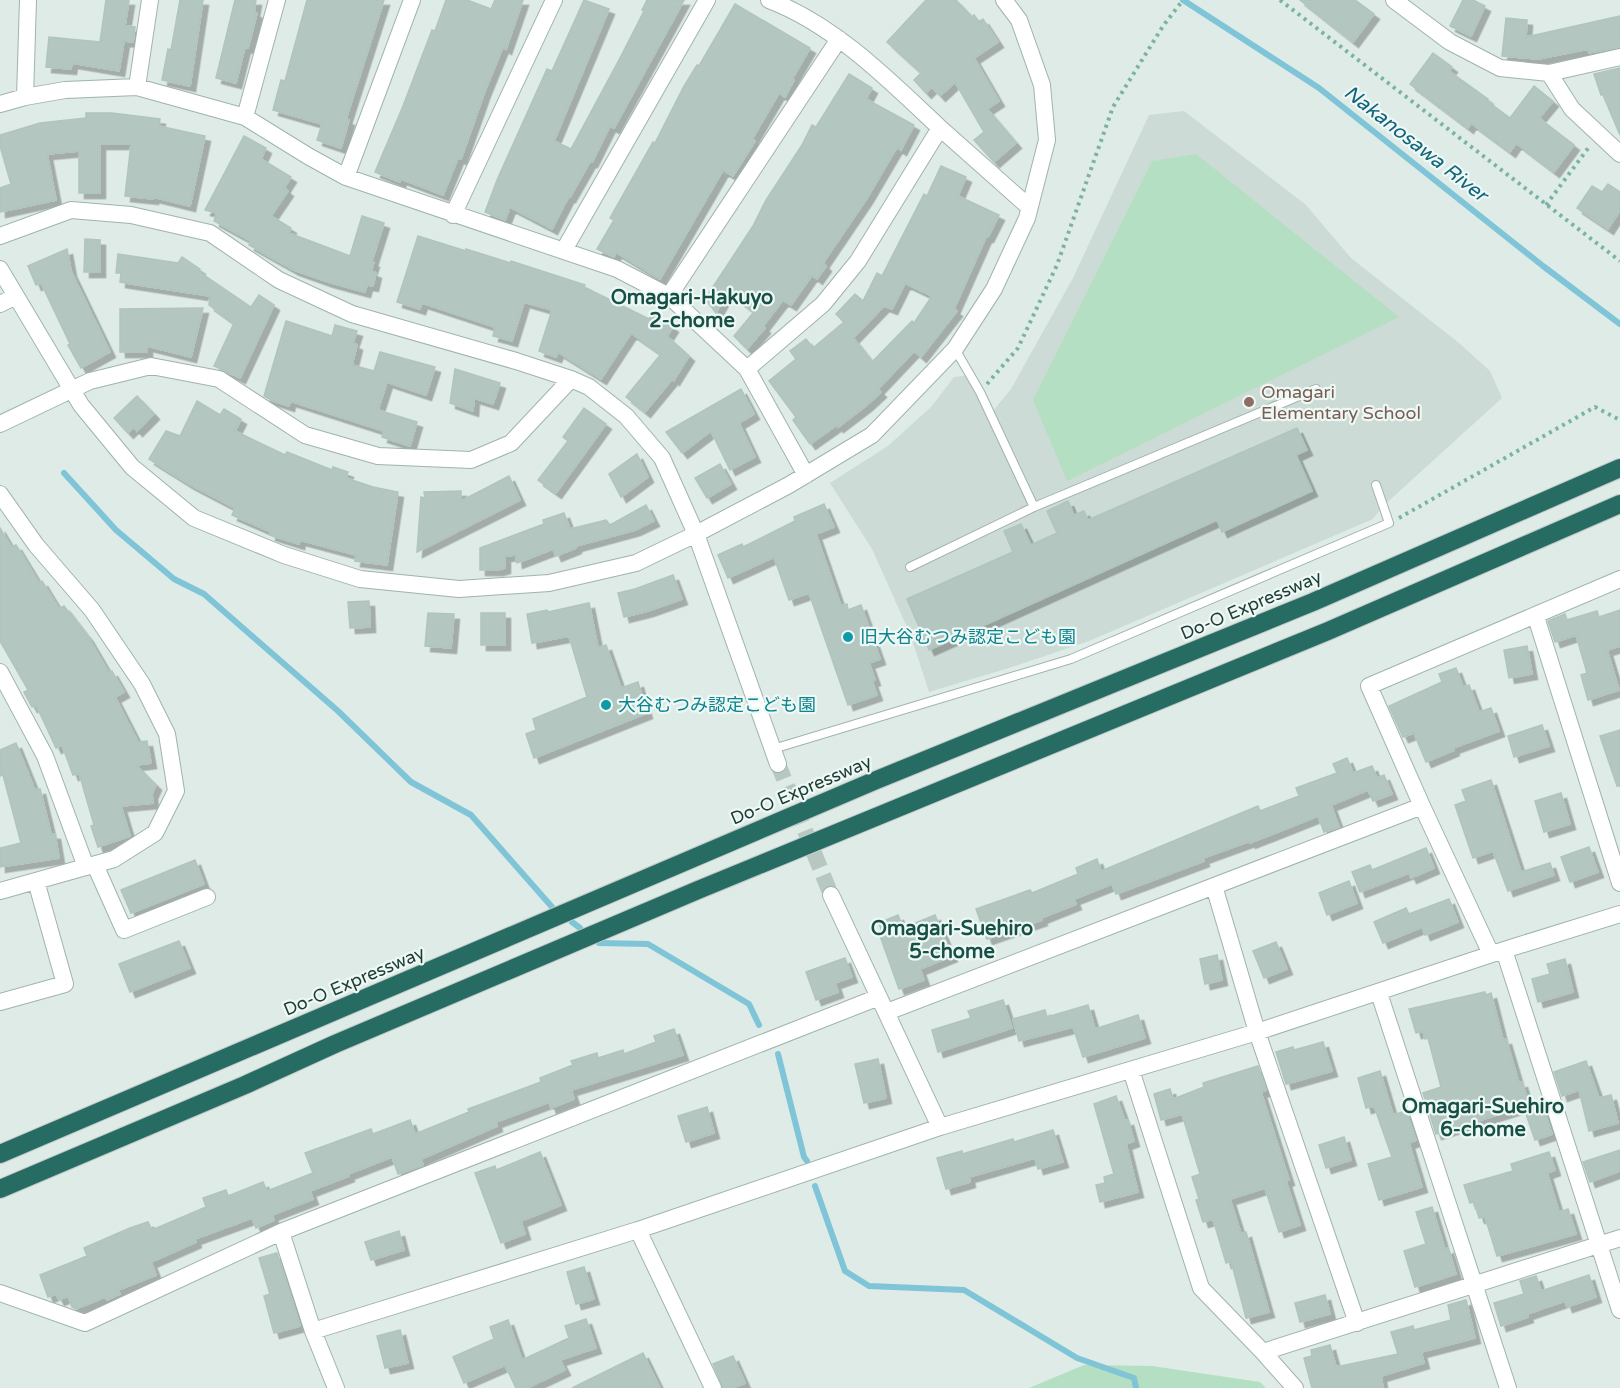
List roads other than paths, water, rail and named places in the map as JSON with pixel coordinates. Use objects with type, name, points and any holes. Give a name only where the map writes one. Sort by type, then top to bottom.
[{"type":"highway","name":"Do-O Expressway","points":[[0,1154],[874,781],[1303,606],[1620,468]]},
{"type":"highway","points":[[0,1188],[245,1085],[665,903],[1328,631],[1620,504]]},
{"type":"street","points":[[25,97],[28,0]]},
{"type":"street","points":[[136,87],[150,0]]},
{"type":"street","points":[[245,117],[277,0]]},
{"type":"street","points":[[346,177],[412,0]]},
{"type":"street","points":[[453,215],[554,0]]},
{"type":"street","points":[[564,250],[707,0]]},
{"type":"street","points":[[769,0],[782,5],[839,39],[876,68],[1029,207]]},
{"type":"street","points":[[0,269],[71,391],[132,467],[194,518],[284,555],[360,579],[459,589],[549,583],[636,563],[696,534],[806,475],[872,435],[955,349],[994,289],[1027,218],[1047,140],[1042,85],[1019,21],[1004,0]]},
{"type":"street","points":[[1394,0],[1450,42],[1500,68],[1549,73],[1620,57]]},
{"type":"street","points":[[669,296],[839,39]]},
{"type":"street","points":[[1549,73],[1572,109],[1620,154]]},
{"type":"street","points":[[0,104],[65,90],[136,87],[245,117],[346,177],[617,269],[669,296],[747,369],[806,475]]},
{"type":"street","points":[[747,369],[823,304],[858,261],[940,128]]},
{"type":"street","points":[[0,236],[71,210],[131,215],[210,233],[279,280],[352,314],[571,379],[589,387],[626,416],[662,458],[696,534],[776,756]]},
{"type":"street","points":[[0,304],[16,296]]},
{"type":"street","points":[[0,424],[90,381],[151,366],[219,378],[305,435],[378,456],[471,460],[511,443],[571,379]]},
{"type":"street","points":[[0,494],[36,545],[92,610],[142,684],[167,734],[176,791],[155,833],[114,859],[0,891]]},
{"type":"street","points":[[1620,579],[1536,617],[1369,686],[1422,806],[1498,952],[1620,1310]]},
{"type":"street","points":[[1536,617],[1620,883]]},
{"type":"street","points":[[0,672],[45,756],[91,866],[124,930],[207,897]]},
{"type":"street","points":[[887,1012],[1422,806]]},
{"type":"street","points":[[0,1002],[65,984],[36,881]]},
{"type":"street","points":[[1214,886],[1257,1032],[1357,1323]]},
{"type":"street","points":[[831,895],[940,1127]]},
{"type":"street","points":[[313,1331],[638,1230],[940,1127],[1257,1032],[1620,914]]},
{"type":"street","points":[[1379,993],[1508,1388]]},
{"type":"street","points":[[0,1293],[85,1323],[281,1232],[879,997]]},
{"type":"street","points":[[1131,1070],[1201,1288],[1295,1388]]},
{"type":"street","points":[[638,1230],[713,1388]]},
{"type":"street","points":[[281,1232],[313,1331],[336,1388]]},
{"type":"street","points":[[1263,1352],[1620,1238]]},
{"type":"lane","points":[[955,349],[980,392],[1034,507]]},
{"type":"lane","points":[[910,567],[1034,507],[1316,389]]},
{"type":"lane","points":[[776,756],[1071,659],[1389,523],[1376,485]]},
{"type":"waterway","name":"Nakanosawa River","points":[[1183,0],[1319,88],[1543,266],[1620,324]]},
{"type":"waterway","points":[[64,473],[116,530],[174,579],[204,594],[338,711],[411,782],[471,815],[552,907]]},
{"type":"waterway","points":[[572,922],[580,928]]},
{"type":"waterway","points":[[599,943],[648,944],[749,1004],[759,1025]]},
{"type":"waterway","points":[[778,1054],[804,1157],[807,1161]]},
{"type":"waterway","points":[[815,1186],[845,1271],[869,1286],[964,1290],[1077,1358],[1134,1378],[1136,1388]]},
{"type":"tunnel","points":[[778,764],[831,895]]},
{"type":"place","name":"Omagari Elementary School","points":[[1249,402]]},
{"type":"place","name":"旧大谷むつみ認定こども園","points":[[848,637]]},
{"type":"place","name":"大谷むつみ認定こども園","points":[[606,705]]},
{"type":"district","name":"Omagari-Hakuyo 2-chome","points":[[692,308]]},
{"type":"district","name":"Omagari-Suehiro 5-chome","points":[[952,940]]},
{"type":"district","name":"Omagari-Suehiro 6-chome","points":[[1483,1118]]}]
